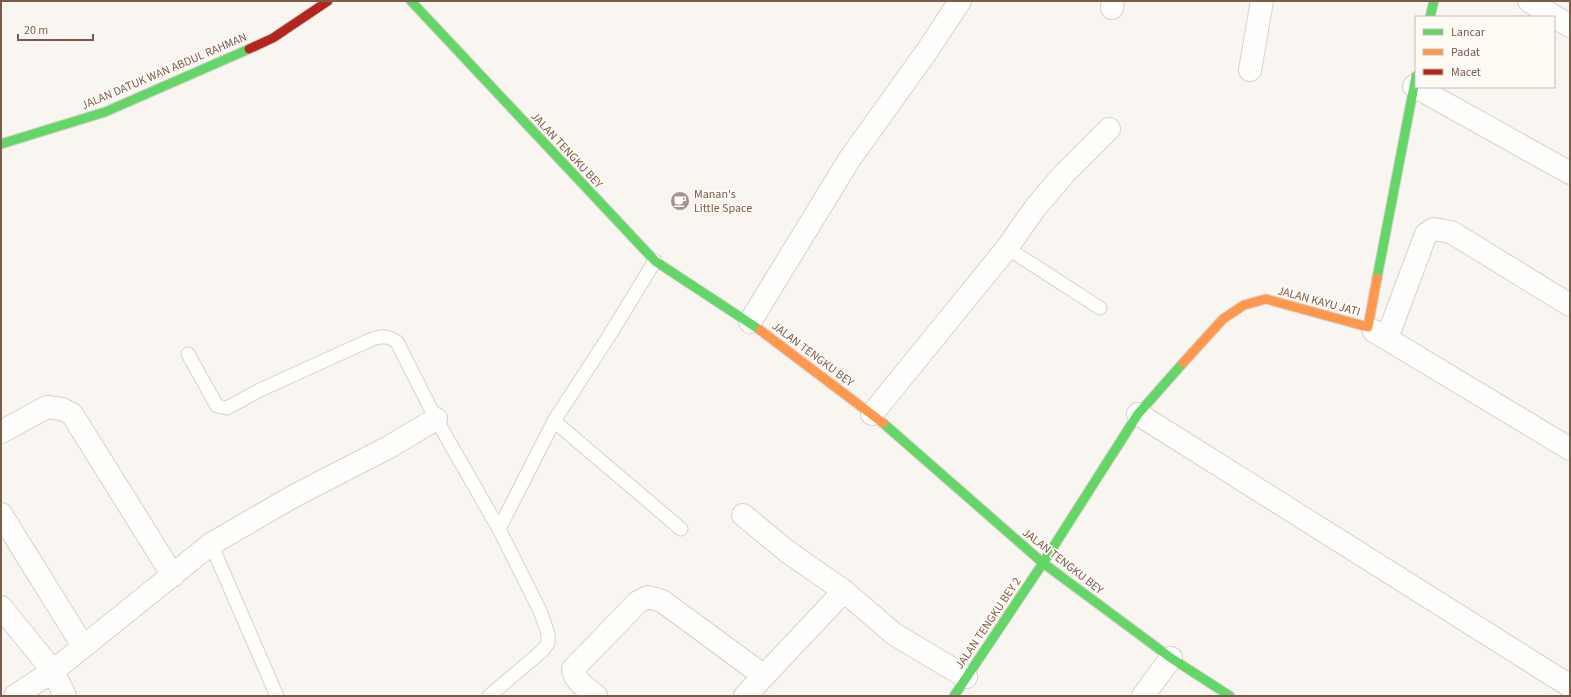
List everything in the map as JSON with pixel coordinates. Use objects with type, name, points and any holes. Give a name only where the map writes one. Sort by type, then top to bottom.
[{"type":"street","name":"JALAN DATUK WAN ABDUL RAHMAN","points":[[1,144],[105,112],[273,38],[328,1]]},
{"type":"street","name":"JALAN TENGKU BEY","points":[[411,1],[655,260],[750,322],[872,414],[926,459],[1043,563],[1171,658],[1230,696]]},
{"type":"street","points":[[750,322],[849,160],[927,51],[960,1]]},
{"type":"street","points":[[1250,70],[1262,1]]},
{"type":"street","points":[[1430,16],[1434,1]]},
{"type":"street","points":[[1529,1],[1554,16]]},
{"type":"street","points":[[1555,17],[1570,26]]},
{"type":"street","name":"JALAN KAYU JATI","points":[[1043,563],[1138,414],[1224,319],[1244,305],[1266,299],[1368,327],[1415,81]]},
{"type":"street","points":[[1427,88],[1570,173]]},
{"type":"street","points":[[872,414],[1007,248],[1035,208],[1064,174],[1109,129]]},
{"type":"street","points":[[1387,338],[1426,234],[1434,228],[1451,232],[1570,305]]},
{"type":"street","points":[[1368,327],[1570,449]]},
{"type":"street","points":[[1,432],[48,407],[62,409],[72,414],[173,576]]},
{"type":"street","points":[[1138,414],[1570,686]]},
{"type":"street","points":[[15,696],[52,671],[173,576],[211,544],[294,496],[389,447],[436,419]]},
{"type":"street","points":[[1,514],[84,646]]},
{"type":"street","points":[[743,515],[788,552],[844,591],[894,634],[966,677]]},
{"type":"street","name":"JALAN TENGKU BEY 2","points":[[954,696],[1043,563]]},
{"type":"street","points":[[745,696],[844,591]]},
{"type":"street","points":[[596,696],[576,678],[573,669],[638,602],[648,597],[662,601],[764,676]]},
{"type":"street","points":[[1,607],[52,671],[65,696]]},
{"type":"street","points":[[1143,696],[1171,658]]},
{"type":"lane","points":[[1007,248],[1100,308]]},
{"type":"lane","points":[[499,529],[554,421],[609,336],[655,260]]},
{"type":"lane","points":[[188,354],[217,406],[227,408],[260,390],[370,340],[383,336],[397,342],[436,419],[499,529],[545,623],[548,634],[548,643],[542,652],[488,696]]},
{"type":"lane","points":[[554,421],[681,529]]},
{"type":"lane","points":[[211,544],[277,696]]},
{"type":"traffic: fast","points":[[411,1],[655,261],[760,330]]},
{"type":"traffic: fast","points":[[1430,16],[1434,1]]},
{"type":"traffic: fast","points":[[1,144],[105,112],[249,49]]},
{"type":"traffic: fast","points":[[1377,278],[1415,81]]},
{"type":"traffic: fast","points":[[954,696],[1043,563],[1138,414],[1183,363]]},
{"type":"traffic: fast","points":[[883,423],[1043,563],[1171,658],[1230,696]]},
{"type":"traffic: slow","points":[[1183,363],[1223,319],[1244,305],[1266,299],[1368,327],[1377,278]]},
{"type":"traffic: slow","points":[[760,330],[883,423]]},
{"type":"traffic: jam","points":[[249,49],[273,38],[328,1]]},
{"type":"place","name":"Manan's Little Space","points":[[680,201]]}]
